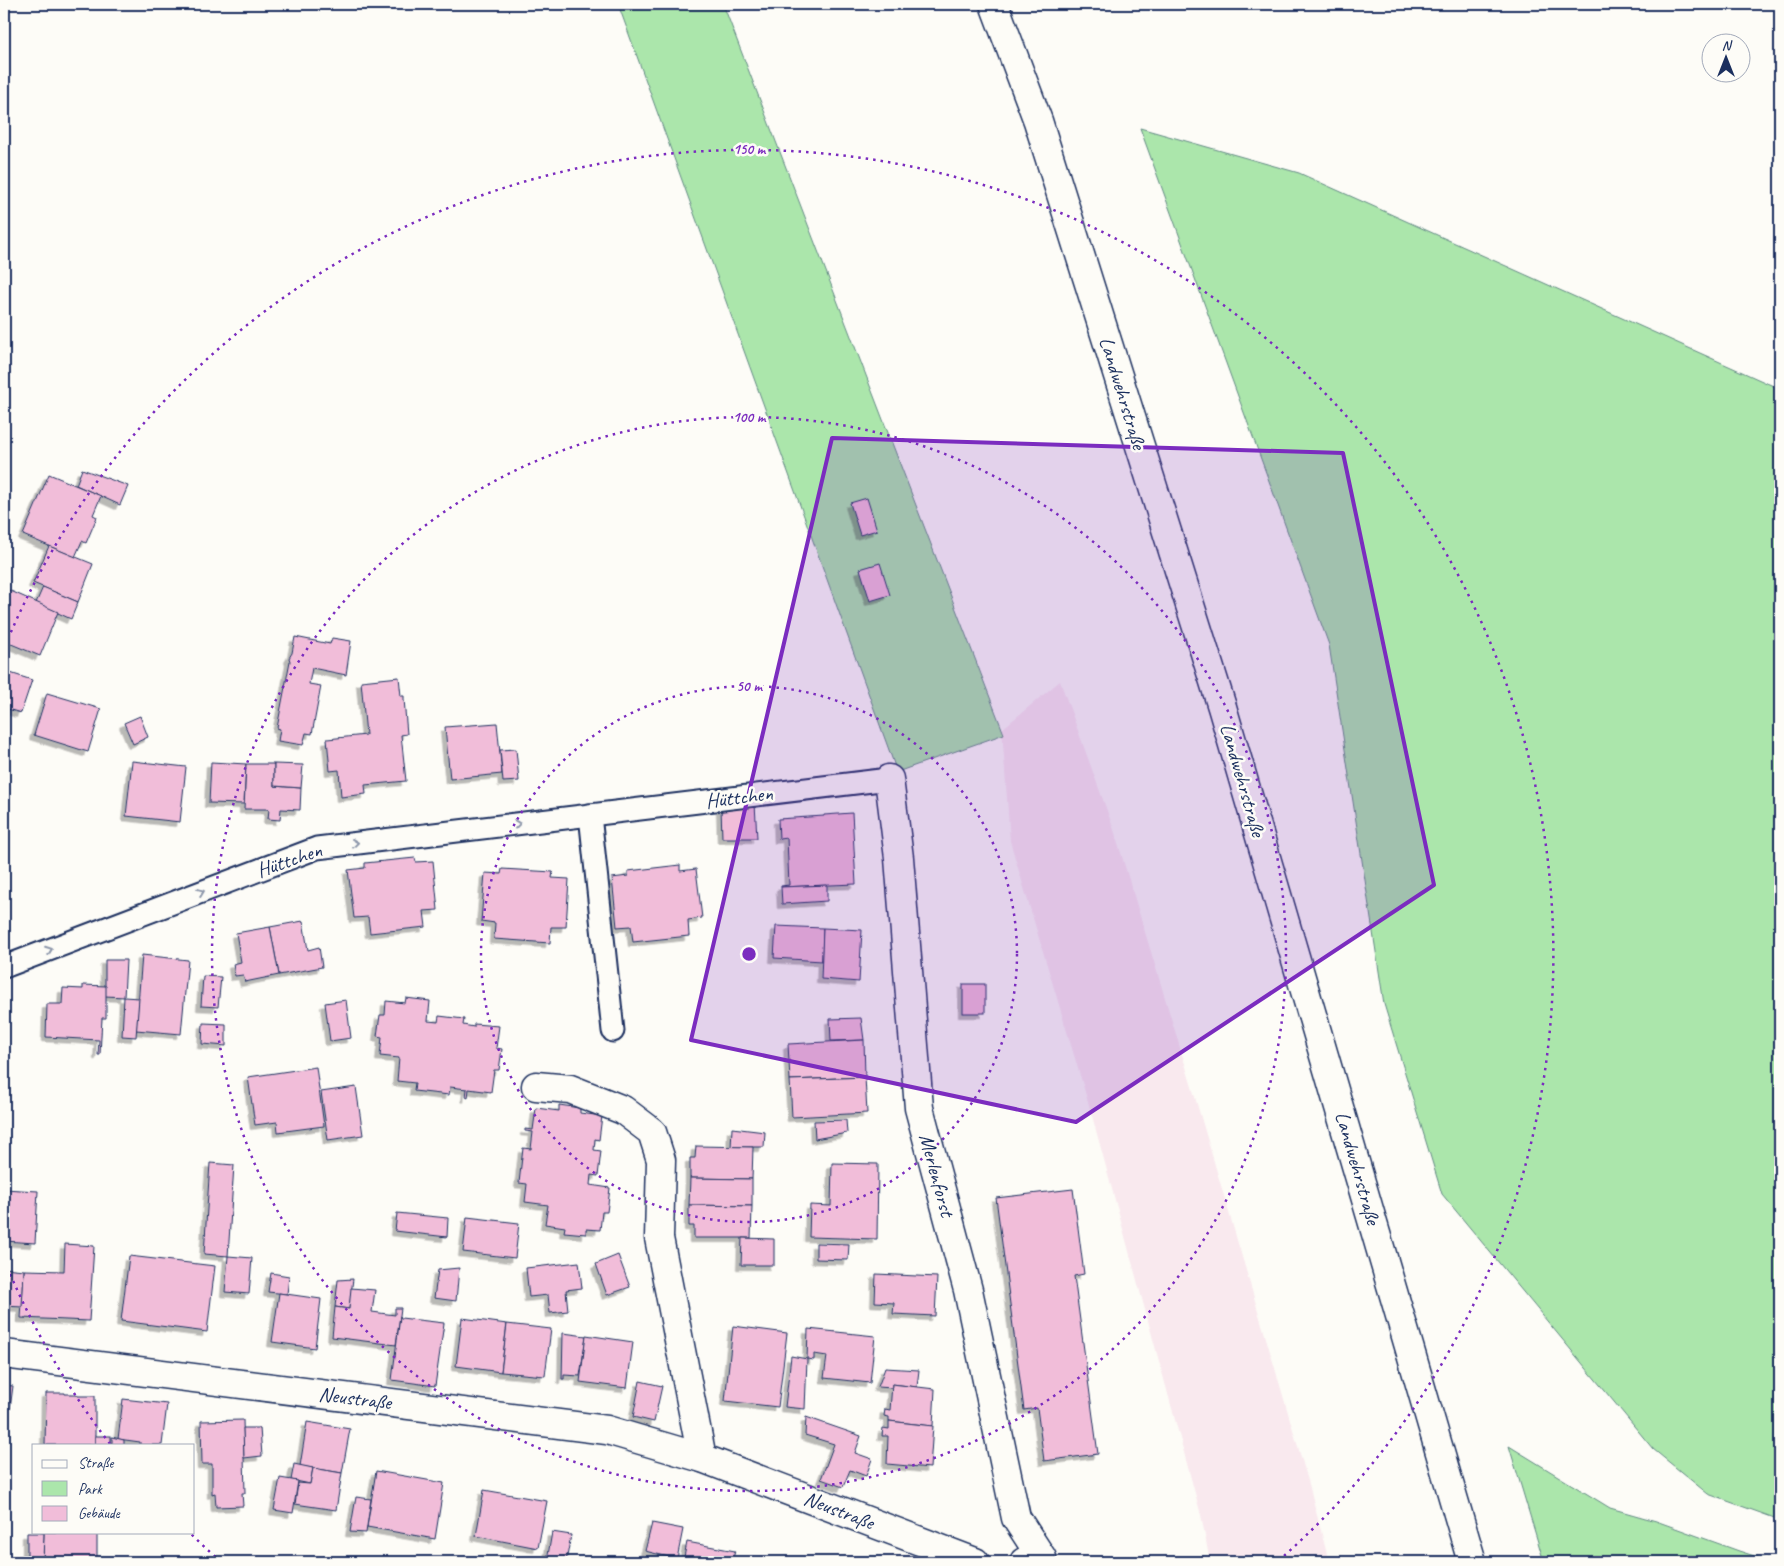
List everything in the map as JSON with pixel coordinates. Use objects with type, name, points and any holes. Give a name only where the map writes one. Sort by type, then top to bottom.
[{"type":"street","name":"Landwehrstraße","points":[[994,4],[1038,121],[1222,706],[1472,1562]]},
{"type":"street","name":"Merlenforst","points":[[889,779],[899,858],[919,1108],[968,1290],[1016,1518],[1033,1560]]},
{"type":"street","points":[[536,1086],[570,1089],[623,1110],[652,1132],[661,1160],[659,1238],[702,1458]]},
{"type":"street","name":"Neustraße","points":[[4,1354],[607,1430],[702,1458],[975,1562]]},
{"type":"lane","name":"Hüttchen","points":[[4,967],[317,848],[889,779]]},
{"type":"lane","points":[[590,815],[613,1031]]},
{"type":"highlighted area","points":[[832,438],[1343,453],[1434,885],[1076,1122],[691,1040]]},
{"type":"shaded area","points":[[1060,681],[1114,830],[1309,1484],[1329,1562],[1210,1562],[1201,1515],[1091,1112],[1010,841],[1002,729]]},
{"type":"green space","points":[[618,4],[723,4],[1004,734],[897,772]]},
{"type":"green space","points":[[1140,128],[1299,173],[1780,389],[1780,1520],[1708,1494],[1653,1449],[1442,1194],[1384,1004],[1329,645]]},
{"type":"green space","points":[[1509,1446],[1610,1508],[1656,1521],[1773,1562],[1544,1562]]},
{"type":"building","points":[[82,469],[128,486],[120,505],[76,485]]},
{"type":"building","points":[[49,474],[101,496],[93,515],[97,517],[86,543],[82,541],[75,557],[23,535]]},
{"type":"building","points":[[867,498],[877,530],[860,535],[850,503]]},
{"type":"building","points":[[49,546],[93,564],[78,602],[33,583]]},
{"type":"building","points":[[880,563],[890,595],[870,601],[860,569]]},
{"type":"building","points":[[43,587],[78,602],[71,619],[36,603]]},
{"type":"building","points":[[4,588],[58,612],[40,656],[4,641]]},
{"type":"building","points":[[295,637],[330,644],[332,638],[351,641],[346,675],[312,668],[309,684],[321,686],[312,734],[306,733],[303,745],[278,741],[280,729],[277,728],[289,658],[292,653]]},
{"type":"building","points":[[4,671],[32,680],[21,713],[4,708]]},
{"type":"building","points":[[399,677],[401,696],[404,696],[407,734],[401,735],[406,781],[365,785],[366,794],[341,797],[339,770],[330,771],[327,739],[366,735],[361,681]]},
{"type":"building","points":[[47,693],[101,709],[88,752],[34,735]]},
{"type":"building","points":[[140,716],[148,737],[133,744],[124,723]]},
{"type":"building","points":[[497,723],[502,774],[450,779],[445,727]]},
{"type":"building","points":[[516,749],[519,781],[503,782],[500,750]]},
{"type":"building","points":[[132,761],[186,767],[180,822],[126,816]]},
{"type":"building","points":[[211,762],[246,764],[244,804],[209,803]]},
{"type":"building","points":[[246,764],[274,764],[274,786],[301,788],[300,810],[281,809],[280,820],[268,819],[269,809],[244,809]]},
{"type":"building","points":[[274,764],[303,765],[301,788],[274,786]]},
{"type":"building","points":[[755,804],[757,838],[722,838],[721,808]]},
{"type":"building","points":[[852,813],[856,884],[781,887],[789,885],[787,838],[779,839],[778,819]]},
{"type":"building","points":[[415,858],[416,862],[433,861],[438,910],[424,911],[426,927],[370,933],[368,917],[354,918],[348,870],[365,868],[365,863]]},
{"type":"building","points":[[680,865],[680,871],[696,869],[702,918],[688,920],[689,936],[633,942],[631,926],[617,927],[612,878],[628,876],[628,871]]},
{"type":"building","points":[[502,869],[553,872],[552,878],[569,879],[566,927],[551,927],[550,943],[494,939],[495,923],[481,921],[485,873],[501,874]]},
{"type":"building","points":[[827,885],[827,901],[782,904],[781,887]]},
{"type":"building","points":[[303,921],[308,950],[319,947],[322,967],[279,975],[270,927]]},
{"type":"building","points":[[776,926],[823,928],[822,961],[774,958]]},
{"type":"building","points":[[270,927],[279,975],[245,982],[243,975],[235,976],[233,964],[241,962],[236,933]]},
{"type":"building","points":[[823,928],[862,930],[859,982],[821,979]]},
{"type":"building","points":[[142,955],[188,960],[181,1034],[136,1030]]},
{"type":"building","points":[[105,960],[126,960],[124,997],[105,996]]},
{"type":"building","points":[[203,976],[221,977],[218,1007],[201,1006]]},
{"type":"building","points":[[963,984],[985,984],[985,1013],[963,1013]]},
{"type":"building","points":[[83,985],[106,986],[106,1018],[102,1018],[100,1055],[98,1055],[99,1040],[46,1037],[47,1004],[62,1004],[63,988],[83,989]]},
{"type":"building","points":[[124,997],[139,998],[136,1037],[122,1036]]},
{"type":"building","points":[[406,998],[430,1001],[428,1021],[438,1022],[439,1016],[464,1019],[463,1025],[474,1027],[474,1024],[499,1026],[496,1048],[502,1049],[499,1070],[494,1070],[491,1092],[469,1089],[468,1098],[466,1097],[467,1089],[450,1087],[449,1095],[414,1091],[415,1083],[397,1081],[399,1058],[380,1056],[382,1037],[377,1036],[380,1015],[385,1015],[386,1001],[405,1003]]},
{"type":"building","points":[[346,1000],[351,1038],[330,1041],[325,1003]]},
{"type":"building","points":[[861,1018],[864,1040],[831,1041],[830,1019]]},
{"type":"building","points":[[203,1023],[226,1024],[226,1046],[202,1044]]},
{"type":"building","points":[[864,1040],[865,1077],[790,1080],[788,1044]]},
{"type":"building","points":[[4,1045],[8,1045],[6,1081],[4,1081]]},
{"type":"building","points":[[316,1067],[324,1126],[278,1132],[277,1122],[255,1125],[248,1077]]},
{"type":"building","points":[[865,1077],[867,1113],[792,1117],[790,1080]]},
{"type":"building","points":[[356,1087],[363,1135],[328,1140],[321,1092]]},
{"type":"building","points":[[559,1105],[580,1108],[580,1113],[602,1116],[599,1140],[595,1139],[594,1150],[601,1151],[598,1176],[591,1175],[590,1185],[610,1188],[607,1212],[602,1212],[600,1230],[586,1229],[586,1234],[564,1232],[565,1227],[545,1224],[548,1205],[525,1202],[527,1184],[519,1183],[523,1148],[531,1149],[533,1132],[525,1131],[525,1129],[533,1130],[536,1108],[559,1111]]},
{"type":"building","points":[[846,1120],[847,1133],[815,1139],[814,1121]]},
{"type":"building","points":[[732,1128],[765,1132],[764,1147],[731,1147]]},
{"type":"building","points":[[696,1146],[753,1147],[752,1179],[690,1178],[690,1158],[695,1158]]},
{"type":"building","points":[[210,1163],[234,1165],[228,1256],[204,1254]]},
{"type":"building","points":[[832,1163],[878,1164],[877,1239],[809,1237],[810,1205],[831,1206]]},
{"type":"building","points":[[690,1178],[752,1179],[752,1206],[689,1205]]},
{"type":"building","points":[[4,1189],[38,1191],[35,1243],[4,1241]]},
{"type":"building","points":[[1073,1189],[1084,1274],[1074,1276],[1098,1454],[1044,1461],[1037,1408],[1024,1410],[996,1198]]},
{"type":"building","points":[[689,1205],[752,1206],[751,1238],[694,1238],[694,1226],[689,1226]]},
{"type":"building","points":[[397,1213],[448,1218],[447,1237],[395,1231]]},
{"type":"building","points":[[467,1217],[519,1223],[515,1258],[463,1252]]},
{"type":"building","points":[[742,1238],[774,1239],[774,1265],[741,1265]]},
{"type":"building","points":[[816,1243],[849,1244],[848,1260],[816,1259]]},
{"type":"building","points":[[65,1244],[94,1246],[89,1321],[21,1318],[24,1270],[64,1271]]},
{"type":"building","points":[[618,1255],[630,1287],[607,1295],[596,1264]]},
{"type":"building","points":[[129,1256],[215,1266],[207,1332],[121,1321]]},
{"type":"building","points":[[228,1256],[252,1258],[249,1294],[225,1292]]},
{"type":"building","points":[[579,1262],[582,1288],[566,1290],[568,1311],[550,1313],[548,1295],[529,1297],[526,1268]]},
{"type":"building","points":[[4,1268],[24,1270],[22,1307],[4,1306]]},
{"type":"building","points":[[459,1268],[456,1301],[434,1298],[438,1270]]},
{"type":"building","points":[[271,1273],[289,1276],[287,1294],[268,1292]]},
{"type":"building","points":[[876,1274],[937,1277],[935,1316],[893,1314],[894,1303],[875,1302]]},
{"type":"building","points":[[353,1279],[349,1309],[335,1307],[338,1280]]},
{"type":"building","points":[[351,1288],[375,1290],[372,1312],[395,1315],[395,1308],[401,1308],[396,1345],[332,1337],[335,1307],[349,1309]]},
{"type":"building","points":[[279,1293],[321,1299],[315,1348],[272,1342]]},
{"type":"building","points":[[400,1316],[401,1318],[444,1323],[435,1386],[392,1380]]},
{"type":"building","points":[[462,1318],[507,1324],[501,1372],[456,1366]]},
{"type":"building","points":[[507,1324],[551,1329],[545,1376],[501,1372]]},
{"type":"building","points":[[733,1326],[787,1333],[778,1407],[725,1401]]},
{"type":"building","points":[[808,1329],[875,1336],[870,1383],[824,1378],[827,1356],[814,1354],[814,1360],[807,1359]]},
{"type":"building","points":[[563,1333],[586,1336],[580,1376],[564,1375],[564,1379],[562,1379]]},
{"type":"building","points":[[586,1335],[633,1342],[627,1388],[580,1382]]},
{"type":"building","points":[[791,1356],[807,1359],[805,1409],[785,1407]]},
{"type":"building","points":[[885,1368],[919,1370],[917,1387],[892,1384],[892,1388],[878,1387]]},
{"type":"building","points":[[640,1381],[662,1386],[654,1422],[633,1417]]},
{"type":"building","points":[[892,1384],[935,1389],[933,1426],[889,1421],[889,1417],[884,1416],[885,1409],[890,1410]]},
{"type":"building","points":[[4,1385],[13,1386],[7,1432],[4,1432]]},
{"type":"building","points":[[46,1393],[95,1396],[95,1444],[45,1444]]},
{"type":"building","points":[[123,1399],[167,1404],[162,1444],[140,1444],[140,1442],[118,1439]]},
{"type":"building","points":[[806,1417],[861,1436],[855,1453],[872,1459],[866,1476],[850,1470],[843,1487],[821,1479],[834,1444],[805,1435]]},
{"type":"building","points":[[243,1420],[245,1493],[242,1493],[243,1506],[216,1507],[215,1493],[212,1494],[212,1464],[202,1464],[201,1421]]},
{"type":"building","points":[[889,1421],[933,1426],[930,1468],[887,1464],[888,1436],[882,1436],[883,1428],[889,1429]]},
{"type":"building","points":[[307,1422],[350,1429],[342,1473],[300,1466]]},
{"type":"building","points":[[243,1428],[260,1428],[262,1456],[244,1458]]},
{"type":"building","points":[[95,1436],[111,1436],[111,1444],[95,1444]]},
{"type":"building","points":[[112,1437],[124,1440],[124,1444],[112,1444]]},
{"type":"building","points":[[294,1464],[313,1468],[310,1484],[291,1480]]},
{"type":"building","points":[[313,1468],[342,1473],[336,1510],[295,1504],[298,1483],[310,1484]]},
{"type":"building","points":[[376,1471],[444,1483],[435,1539],[367,1527]]},
{"type":"building","points":[[280,1478],[298,1481],[293,1513],[274,1510]]},
{"type":"building","points":[[484,1490],[547,1501],[538,1548],[476,1536]]},
{"type":"building","points":[[356,1497],[371,1499],[366,1533],[350,1532]]},
{"type":"building","points":[[652,1523],[683,1529],[677,1559],[645,1551]]},
{"type":"building","points":[[552,1532],[571,1535],[566,1562],[547,1561]]},
{"type":"building","points":[[27,1533],[44,1534],[43,1562],[27,1562]]},
{"type":"building","points":[[44,1534],[97,1534],[97,1562],[43,1562]]},
{"type":"building","points":[[687,1542],[735,1551],[732,1562],[683,1562]]}]
